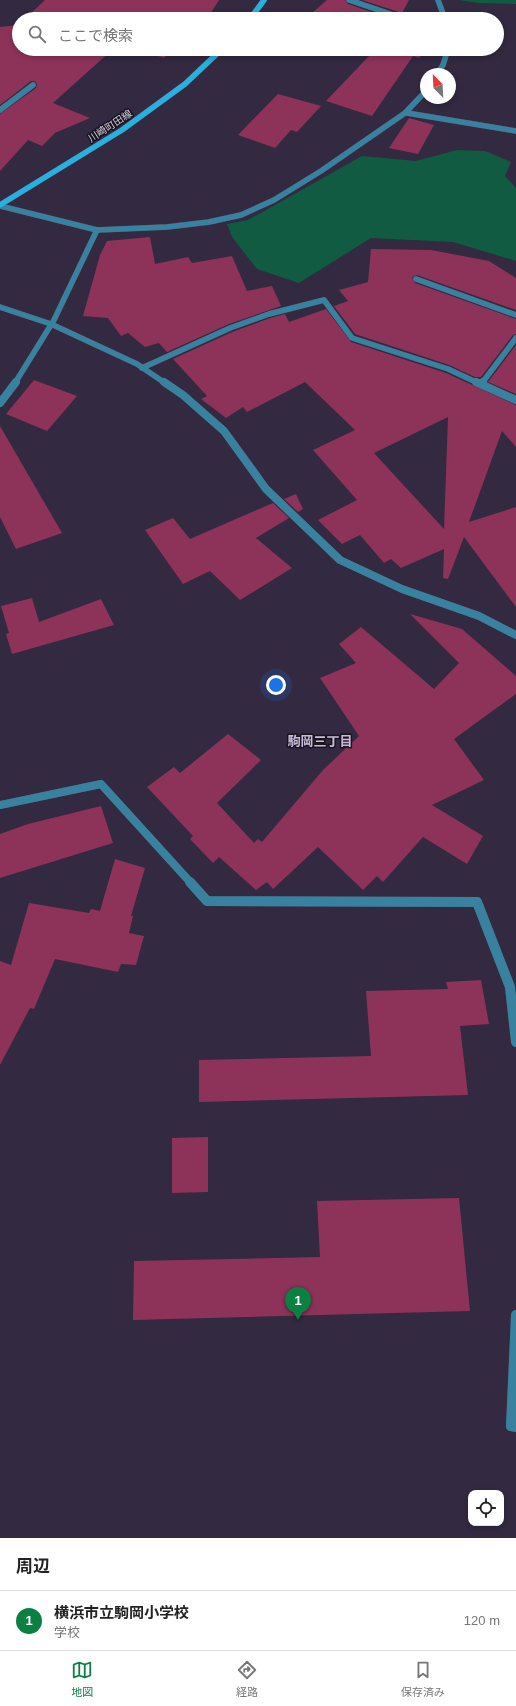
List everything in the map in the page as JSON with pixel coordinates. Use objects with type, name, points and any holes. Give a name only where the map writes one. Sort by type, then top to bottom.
[{"type":"main road","points":[[255,12],[264,0]]},
{"type":"main road","name":"川崎町田線","points":[[0,206],[122,130],[185,84],[215,56]]},
{"type":"street","points":[[350,0],[385,12]]},
{"type":"street","points":[[438,0],[442,12]]},
{"type":"street","points":[[441,68],[446,56]]},
{"type":"street","points":[[0,110],[33,85]]},
{"type":"street","points":[[0,206],[97,230],[126,231],[174,228],[240,216],[281,196],[340,159],[407,113],[420,98]]},
{"type":"street","points":[[407,113],[516,131]]},
{"type":"street","points":[[0,404],[14,386],[51,324],[97,230]]},
{"type":"street","points":[[416,279],[516,315]]},
{"type":"street","points":[[142,368],[230,328],[269,314],[324,300],[352,338],[448,369],[516,400]]},
{"type":"street","points":[[0,307],[51,324],[142,368],[183,395],[224,432],[266,489],[282,506],[340,560],[402,589],[479,616],[516,635]]},
{"type":"street","points":[[481,384],[516,338]]},
{"type":"street","points":[[0,805],[101,784],[207,901],[477,902],[510,987],[516,1042]]},
{"type":"street","points":[[516,1315],[511,1426],[516,1427]]},
{"type":"green space","points":[[459,0],[516,0],[516,4],[478,3]]},
{"type":"green space","points":[[457,150],[485,151],[511,162],[505,176],[516,188],[516,261],[453,242],[371,238],[299,283],[257,269],[232,237],[227,224],[248,220],[362,156],[416,161]]},
{"type":"building","points":[[45,0],[219,0],[211,12],[32,12]]},
{"type":"building","points":[[327,0],[345,0],[348,4],[371,12],[313,12]]},
{"type":"building","points":[[362,0],[409,0],[403,12]]},
{"type":"building","points":[[12,26],[12,56],[105,56],[53,103],[90,118],[55,133],[42,146],[28,140],[0,171],[0,114],[36,88],[37,85],[35,81],[31,81],[0,105],[0,27]]},
{"type":"building","points":[[369,56],[413,56],[372,116],[326,101]]},
{"type":"building","points":[[278,94],[321,106],[297,132],[291,130],[275,148],[238,135]]},
{"type":"building","points":[[409,118],[434,125],[418,154],[389,148]]},
{"type":"building","points":[[150,237],[155,264],[188,257],[192,263],[232,256],[247,291],[272,286],[281,306],[229,324],[167,352],[159,343],[145,347],[128,333],[121,336],[108,318],[83,316],[100,255],[107,241]]},
{"type":"building","points":[[371,249],[431,250],[489,261],[516,278],[516,310],[417,275],[412,278],[415,283],[516,319],[516,334],[513,335],[481,377],[475,377],[449,365],[355,334],[334,306],[348,301],[339,290],[368,282]]},
{"type":"building","points":[[326,309],[351,342],[446,373],[516,405],[516,447],[502,431],[469,522],[516,507],[516,607],[464,537],[448,579],[443,578],[444,549],[401,568],[391,559],[384,563],[360,535],[342,544],[318,520],[357,500],[313,450],[355,430],[305,382],[247,412],[243,407],[226,418],[201,399],[207,396],[173,359],[232,332],[270,318],[285,314],[289,322]],"holes":[[[448,417],[444,529],[374,453]]]},
{"type":"building","points":[[516,345],[516,394],[488,382]]},
{"type":"building","points":[[34,380],[77,396],[47,431],[6,414]]},
{"type":"building","points":[[0,426],[62,533],[16,549],[0,517]]},
{"type":"building","points":[[296,494],[303,509],[298,512],[284,499]]},
{"type":"building","points":[[273,503],[289,518],[256,538],[292,568],[240,600],[210,571],[183,584],[145,530],[173,518],[190,539]]},
{"type":"building","points":[[32,598],[39,622],[101,599],[114,625],[12,654],[6,634],[9,633],[1,606]]},
{"type":"building","points":[[410,614],[462,629],[516,676],[516,694],[454,739],[484,780],[432,805],[483,836],[467,864],[423,837],[383,882],[377,876],[363,890],[318,847],[273,889],[267,882],[256,890],[219,857],[213,863],[190,839],[193,836],[147,787],[174,767],[180,773],[228,734],[261,760],[217,803],[254,843],[258,839],[262,842],[323,770],[359,736],[320,678],[356,663],[339,644],[361,627],[434,689],[459,663]]},
{"type":"building","points":[[101,806],[113,843],[0,878],[0,834],[28,824]]},
{"type":"building","points":[[115,859],[145,868],[131,916],[133,916],[129,933],[144,936],[136,965],[121,964],[118,972],[55,959],[34,1009],[30,1008],[0,1065],[0,961],[11,965],[29,903],[89,913],[91,909],[100,911]]},
{"type":"building","points":[[481,980],[489,1024],[460,1026],[468,1095],[199,1102],[199,1060],[371,1056],[366,991],[448,989],[446,982]]},
{"type":"building","points":[[208,1137],[208,1192],[172,1193],[172,1138]]},
{"type":"building","points":[[459,1198],[470,1311],[133,1320],[134,1261],[320,1257],[317,1201]]},
{"type":"place","name":"横浜市立駒岡小学校","points":[[298,1320]]},
{"type":"district","name":"駒岡三丁目","points":[[320,741]]}]
